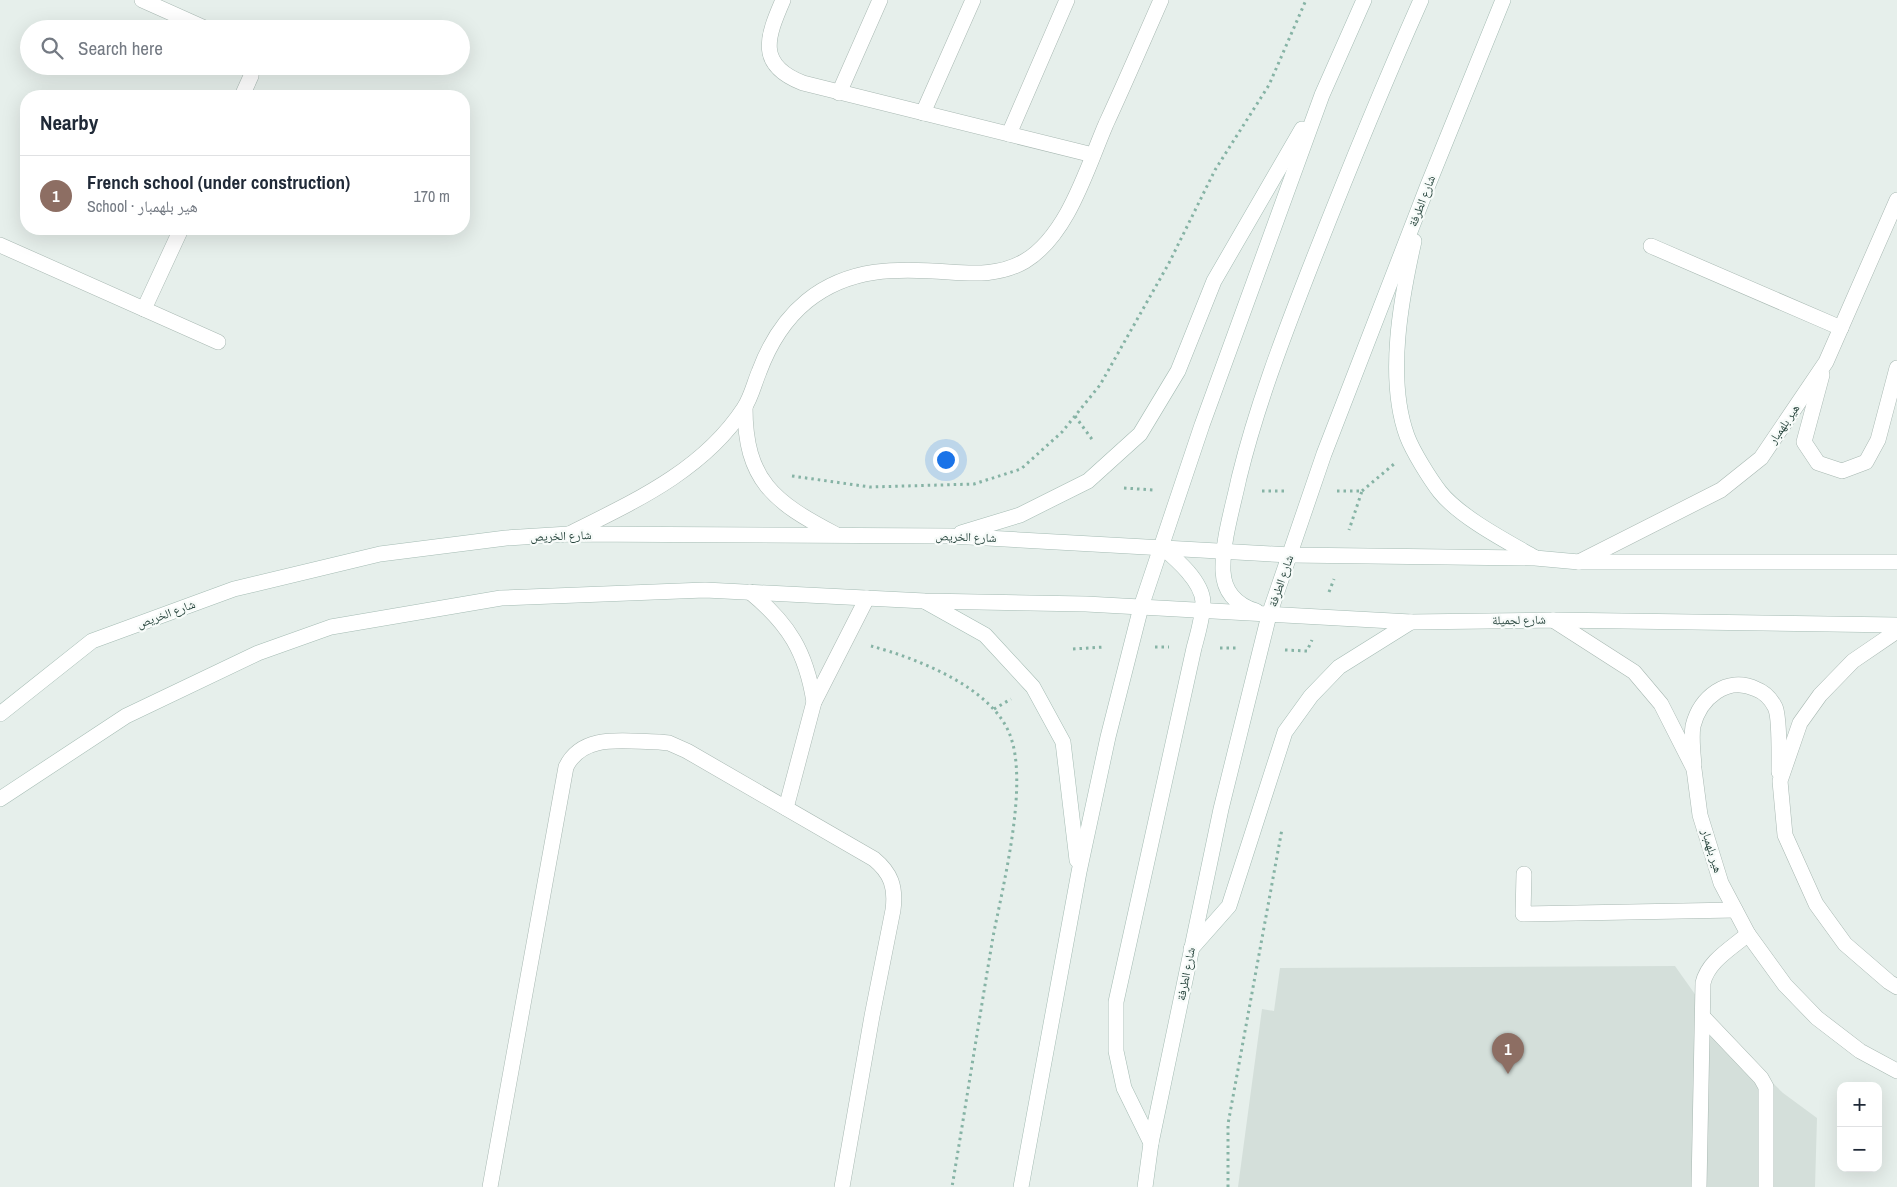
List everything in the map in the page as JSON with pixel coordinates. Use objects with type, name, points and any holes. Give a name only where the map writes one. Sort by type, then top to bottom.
[{"type":"street","points":[[142,0],[187,20]]},
{"type":"street","points":[[783,0],[769,32],[768,46],[779,70],[790,78],[803,84],[1093,155]]},
{"type":"street","points":[[840,92],[880,0]]},
{"type":"street","points":[[923,113],[972,0]]},
{"type":"street","points":[[1009,134],[1067,0]]},
{"type":"street","points":[[569,534],[643,497],[684,470],[727,430],[745,407],[775,338],[790,318],[808,301],[851,277],[875,270],[900,268],[977,274],[994,272],[1025,261],[1040,249],[1061,224],[1161,0]]},
{"type":"street","points":[[1021,1187],[1079,872],[1108,737],[1141,607],[1202,425],[1322,95],[1364,0]]},
{"type":"street","points":[[1269,616],[1242,606],[1228,591],[1223,572],[1224,552],[1244,456],[1270,373],[1360,140],[1421,0]]},
{"type":"street","name":"شارع الطرفة","points":[[1145,1187],[1190,950],[1221,809],[1269,616],[1324,454],[1428,185],[1504,0]]},
{"type":"street","points":[[245,90],[251,75]]},
{"type":"street","points":[[951,536],[1020,515],[1088,481],[1140,434],[1178,370],[1214,281],[1322,95]]},
{"type":"street","points":[[1428,185],[1413,243],[1397,356],[1399,398],[1407,436],[1441,493],[1479,525],[1535,558]]},
{"type":"street","name":"هير بلهمبار","points":[[1578,562],[1721,490],[1761,458],[1826,362],[1897,200]]},
{"type":"street","points":[[144,309],[178,235]]},
{"type":"street","points":[[0,245],[218,342]]},
{"type":"street","points":[[1651,246],[1841,328]]},
{"type":"street","points":[[1826,362],[1804,442],[1818,463],[1842,471],[1866,462],[1878,440],[1897,368]]},
{"type":"street","points":[[745,407],[749,451],[757,471],[768,489],[783,504],[835,534]]},
{"type":"street","name":"شارع الخريص","points":[[0,714],[92,641],[234,589],[380,554],[506,538],[569,534],[951,536],[1162,548]]},
{"type":"street","points":[[1162,548],[1290,555],[1535,558],[1578,562],[1897,562]]},
{"type":"street","points":[[1152,1143],[1124,1088],[1116,1052],[1116,1002],[1202,611],[1203,599],[1194,580],[1181,563],[1162,548]]},
{"type":"street","points":[[0,799],[126,716],[258,653],[331,627],[501,598],[705,590],[925,601],[1141,607]]},
{"type":"street","points":[[750,592],[776,615],[801,651],[810,676],[814,702]]},
{"type":"street","points":[[786,808],[814,702],[868,598]]},
{"type":"street","points":[[925,601],[985,635],[1033,686],[1063,742],[1079,872]]},
{"type":"street","name":"شارع لجميلة","points":[[1141,607],[1269,616],[1411,622],[1553,620],[1897,625]]},
{"type":"street","name":"هير بلهمبار","points":[[1553,620],[1634,672],[1661,704],[1694,769],[1700,815],[1722,884],[1748,934],[1785,985],[1817,1018],[1860,1052],[1897,1071]]},
{"type":"street","points":[[1190,950],[1229,906],[1285,732],[1311,696],[1339,667],[1411,622]]},
{"type":"street","points":[[1780,781],[1800,723],[1820,695],[1853,661],[1897,631]]},
{"type":"street","points":[[1694,769],[1693,727],[1700,711],[1711,694],[1727,685],[1746,684],[1764,692],[1776,708],[1785,835],[1816,904],[1845,944],[1888,982],[1897,987]]},
{"type":"street","points":[[490,1187],[563,776],[570,758],[576,751],[594,743],[669,743],[687,750],[874,858],[885,868],[892,880],[895,895],[842,1187]]},
{"type":"street","points":[[1524,874],[1523,914],[1735,910]]},
{"type":"street","points":[[1699,1187],[1705,975],[1715,962],[1748,934]]},
{"type":"street","points":[[1704,1018],[1761,1078],[1766,1087],[1766,1187]]},
{"type":"path","points":[[757,471],[870,487],[974,484],[1021,469],[1062,432],[1100,385],[1170,263],[1215,170],[1269,85],[1306,0]]},
{"type":"path","points":[[1075,416],[1110,463]]},
{"type":"path","points":[[1362,491],[1414,448]]},
{"type":"path","points":[[846,640],[908,656],[955,678],[994,709],[1010,735],[1017,774],[1011,842],[952,1187]]},
{"type":"path","points":[[1228,1187],[1228,1124],[1284,821]]},
{"type":"shaded area","points":[[1675,966],[1709,1014],[1744,1055],[1783,1093],[1817,1118],[1815,1187],[1238,1187],[1262,1009],[1274,1011],[1280,968]]},
{"type":"place","name":"French school (under construction)","points":[[1508,1074]]}]
